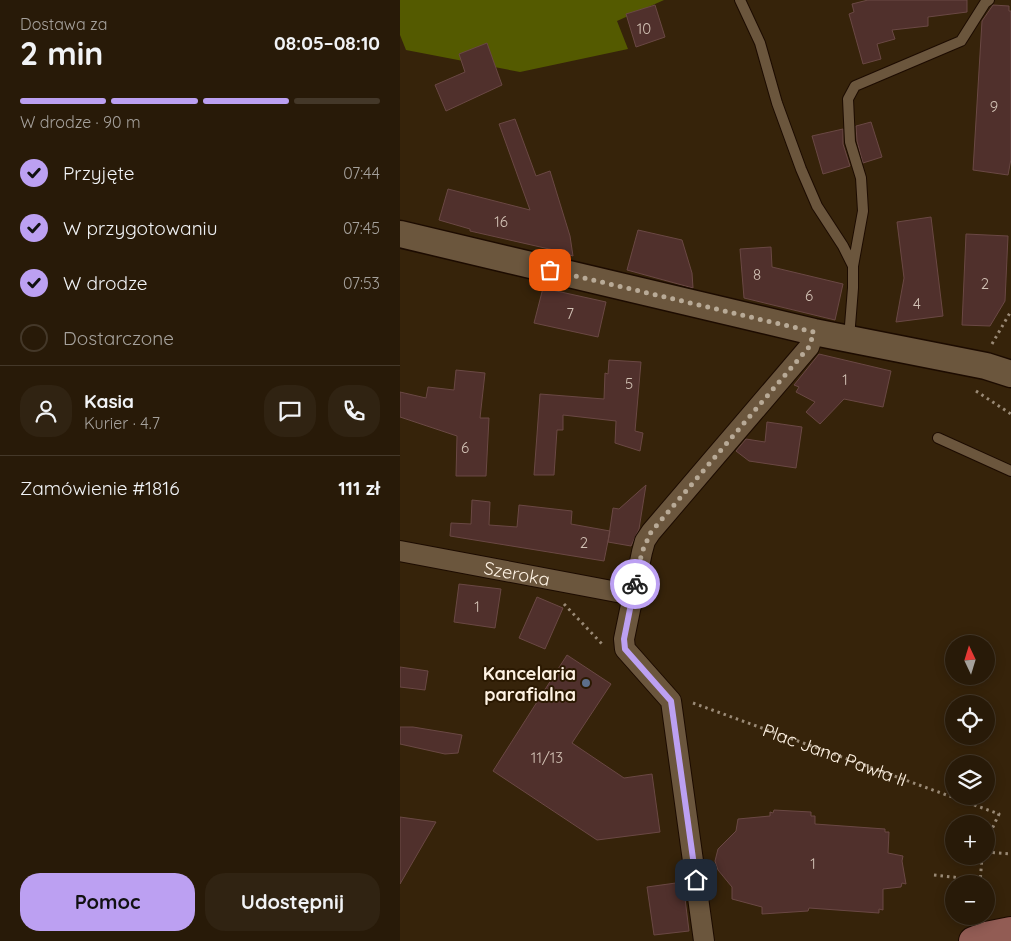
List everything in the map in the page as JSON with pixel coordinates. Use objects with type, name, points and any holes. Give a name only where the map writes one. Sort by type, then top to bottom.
[{"type":"main road","points":[[973,941],[986,936],[1011,931]]},
{"type":"street","points":[[400,234],[814,332],[986,366],[1011,374]]},
{"type":"street","points":[[704,941],[671,701],[625,649],[624,639],[642,552],[651,532],[809,347],[814,332]]},
{"type":"street","name":"Szeroka","points":[[400,551],[633,595]]},
{"type":"lane","points":[[740,0],[760,43],[777,103],[810,191],[853,266]]},
{"type":"lane","points":[[849,339],[853,266],[863,211],[861,178],[850,142],[848,100],[855,86],[961,41],[985,3],[989,0]]},
{"type":"lane","points":[[938,438],[1011,470]]},
{"type":"path","points":[[562,602],[605,647]]},
{"type":"path","name":"Plac Jana Pawła II","points":[[671,701],[678,698],[999,814],[995,823]]},
{"type":"path","points":[[995,853],[1011,854]]},
{"type":"path","points":[[934,875],[945,877]]},
{"type":"shaded area","points":[[400,0],[664,0],[617,21],[628,49],[520,72],[406,50],[400,35]]},
{"type":"building","points":[[868,0],[967,0],[967,12],[928,17],[928,26],[892,30],[895,39],[877,44],[881,59],[863,64],[849,14],[854,12],[852,4]]},
{"type":"building","points":[[655,5],[665,37],[636,47],[626,14]]},
{"type":"building","points":[[993,5],[1009,6],[1009,11],[1011,11],[1011,159],[1008,175],[973,170],[982,21]]},
{"type":"building","points":[[487,43],[502,85],[446,111],[435,85],[465,72],[459,54]]},
{"type":"building","points":[[515,119],[536,176],[550,171],[570,236],[573,256],[470,231],[470,229],[439,220],[448,189],[530,210],[499,124]]},
{"type":"building","points":[[871,122],[882,157],[863,163],[857,141],[856,126]]},
{"type":"building","points":[[843,129],[843,144],[850,166],[823,174],[812,136]]},
{"type":"building","points":[[931,217],[943,316],[896,322],[904,278],[897,222]]},
{"type":"building","points":[[638,230],[682,240],[692,273],[693,288],[627,270]]},
{"type":"building","points":[[966,234],[1008,236],[1005,301],[990,326],[962,325]]},
{"type":"building","points":[[771,247],[772,267],[843,284],[835,320],[744,298],[740,249]]},
{"type":"building","points":[[543,288],[606,302],[598,337],[534,323]]},
{"type":"building","points":[[819,354],[891,371],[883,407],[844,399],[820,424],[806,412],[815,402],[796,392],[799,387],[794,385]]},
{"type":"building","points":[[609,360],[641,362],[635,431],[643,433],[640,451],[615,443],[616,421],[563,415],[563,430],[557,430],[554,475],[534,475],[540,394],[604,399],[605,373],[608,374]]},
{"type":"building","points":[[456,370],[485,373],[480,418],[489,418],[486,476],[456,476],[457,436],[400,417],[400,392],[426,398],[428,387],[454,390]]},
{"type":"building","points":[[767,422],[802,427],[796,468],[749,461],[736,451],[746,439],[765,442]]},
{"type":"building","points":[[646,485],[639,529],[631,546],[608,542],[613,508],[619,509]]},
{"type":"building","points":[[472,500],[490,502],[489,525],[517,527],[519,505],[572,511],[571,524],[610,531],[604,561],[450,536],[451,523],[471,524]]},
{"type":"building","points":[[459,584],[501,589],[495,628],[454,622]]},
{"type":"building","points":[[537,597],[563,608],[545,649],[519,638]]},
{"type":"building","points":[[567,655],[611,684],[572,743],[624,778],[652,774],[660,832],[597,840],[493,771]]},
{"type":"building","points":[[400,667],[428,671],[425,690],[400,687]]},
{"type":"building","points":[[400,727],[413,727],[462,735],[458,753],[445,754],[400,744]]},
{"type":"building","points":[[774,810],[811,812],[811,816],[815,816],[815,824],[885,829],[885,832],[889,832],[888,853],[903,856],[902,861],[906,884],[902,883],[901,887],[883,889],[883,910],[879,909],[879,913],[809,908],[808,911],[762,914],[762,907],[732,899],[732,887],[718,870],[715,861],[718,849],[736,831],[738,819],[770,816],[770,812],[773,813]]},
{"type":"building","points":[[400,817],[436,822],[400,884]]},
{"type":"building","points":[[683,882],[689,931],[654,935],[647,887]]},
{"type":"way so far","points":[[550,270],[814,332],[809,347],[651,532],[642,552],[635,584]]},
{"type":"place","name":"Kancelaria parafialna","points":[[586,683]]},
{"type":"route","points":[[635,584],[624,639],[625,649],[671,701],[696,880]]}]
